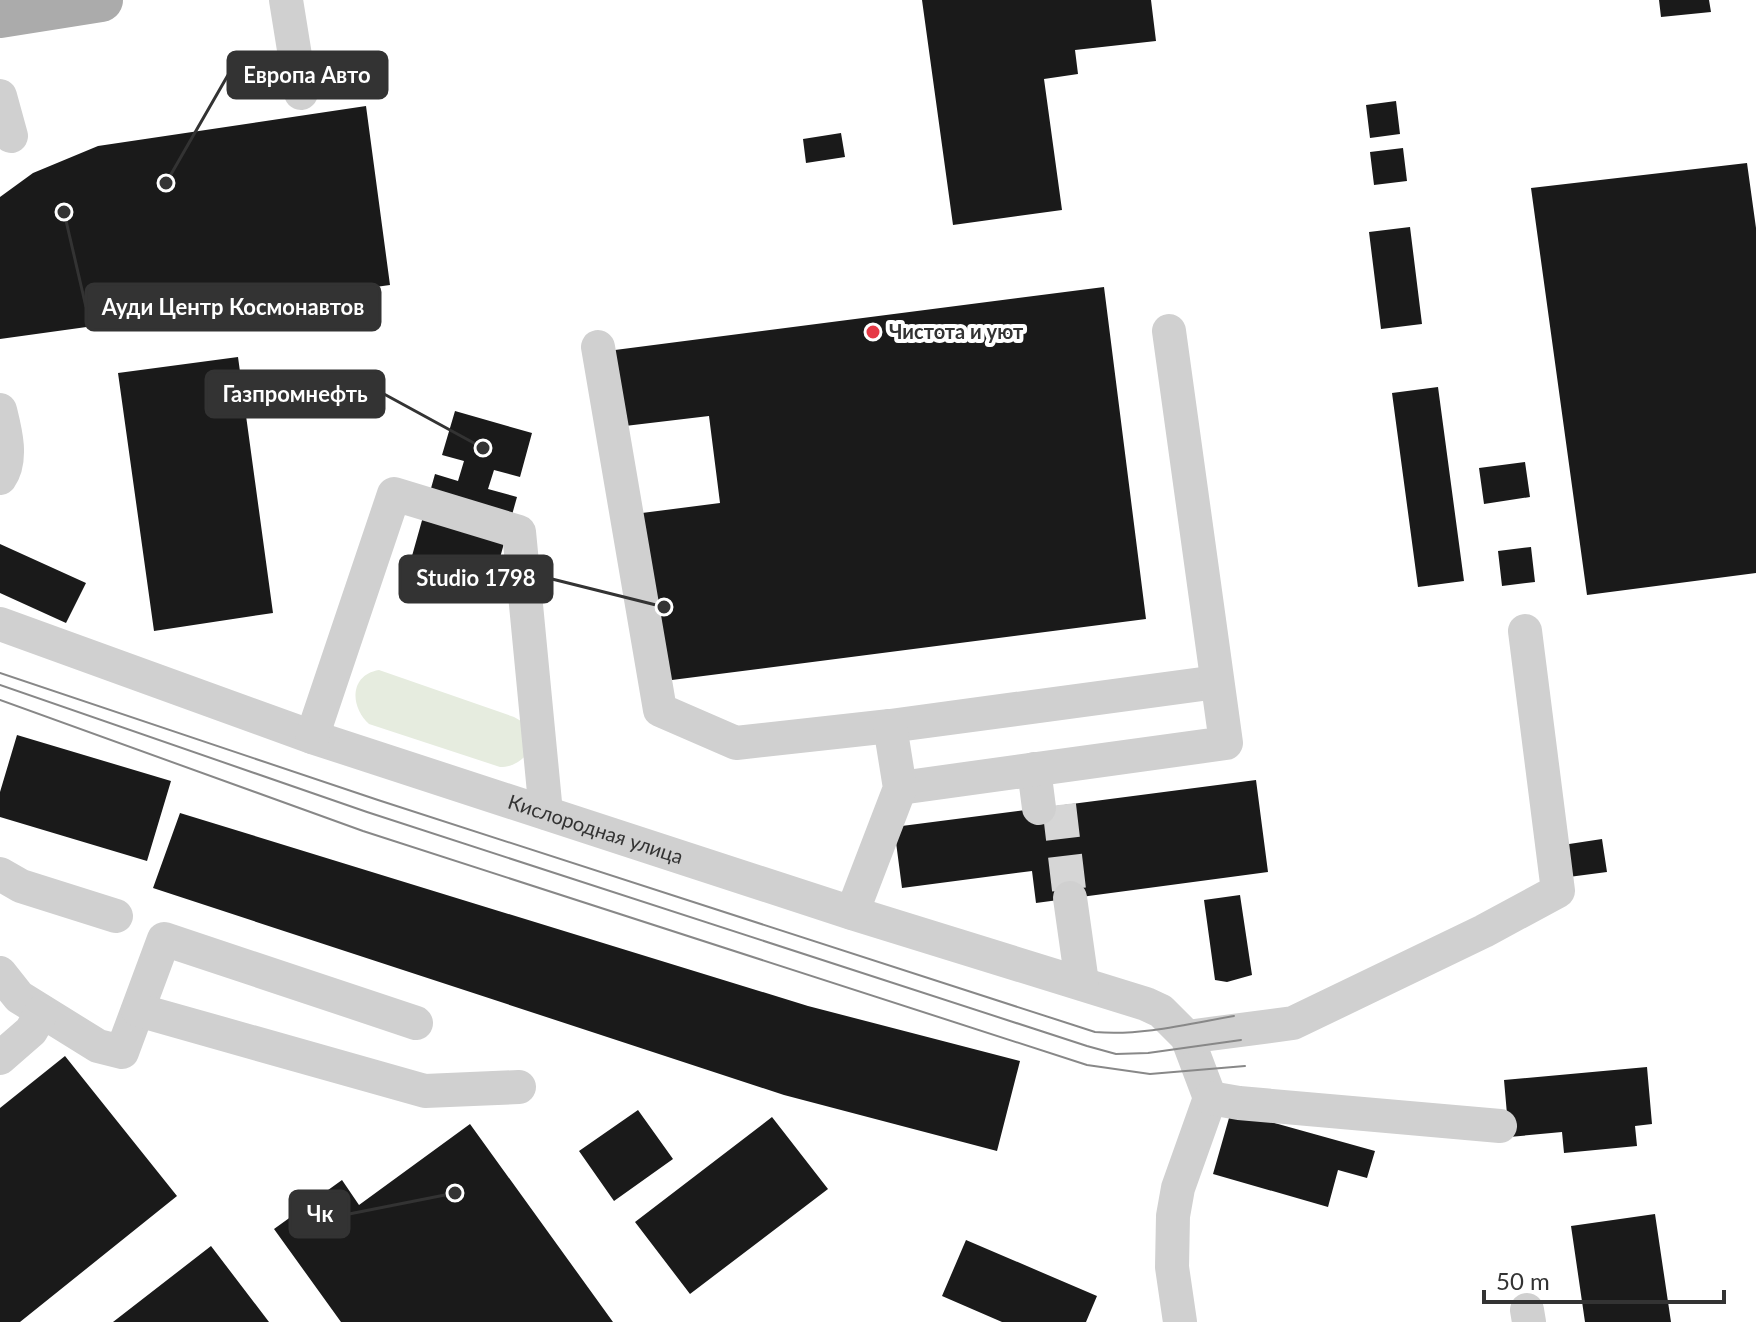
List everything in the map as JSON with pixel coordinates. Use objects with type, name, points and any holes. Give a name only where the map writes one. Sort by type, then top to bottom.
[{"type":"main road","points":[[0,16],[47,4],[101,0]]},
{"type":"street","points":[[286,0],[301,93]]},
{"type":"street","points":[[0,96],[11,136]]},
{"type":"street","points":[[900,788],[1226,743],[1169,331]]},
{"type":"street","points":[[598,347],[660,710],[736,743],[890,726],[1217,682]]},
{"type":"street","points":[[0,410],[7,437],[4,473],[0,478]]},
{"type":"street","points":[[312,737],[394,494],[519,532],[546,813]]},
{"type":"street","name":"Кислородная улица","points":[[0,624],[312,737],[852,913],[1146,1004],[1161,1011],[1187,1037]]},
{"type":"street","points":[[1180,1322],[1172,1267],[1173,1216],[1178,1188],[1210,1098],[1187,1037],[1293,1023],[1484,931],[1558,891],[1525,631]]},
{"type":"street","points":[[852,913],[900,788],[890,726]]},
{"type":"street","points":[[1045,768],[1049,807]]},
{"type":"street","points":[[0,874],[21,886],[116,916]]},
{"type":"street","points":[[1059,900],[1070,980]]},
{"type":"street","points":[[0,973],[19,997],[42,1012],[98,1046],[122,1052],[164,939],[416,1023]]},
{"type":"street","points":[[138,1010],[425,1091],[519,1087]]},
{"type":"street","points":[[0,1058],[31,1031],[42,1012]]},
{"type":"street","points":[[1210,1098],[1500,1126]]},
{"type":"shaded area","points":[[379,670],[514,717],[521,721],[528,753],[516,763],[500,767],[369,724],[358,709],[356,692],[362,678]]},
{"type":"building","points":[[922,0],[1151,0],[1156,41],[1075,50],[1078,74],[1044,79],[1062,210],[953,225]]},
{"type":"building","points":[[1659,0],[1709,0],[1711,12],[1661,17]]},
{"type":"building","points":[[1396,101],[1400,134],[1370,138],[1366,105]]},
{"type":"building","points":[[366,106],[390,285],[0,339],[0,197],[33,173],[98,146]]},
{"type":"building","points":[[841,133],[845,157],[806,163],[803,139]]},
{"type":"building","points":[[1403,148],[1407,181],[1374,185],[1370,152]]},
{"type":"building","points":[[1747,163],[1756,228],[1756,573],[1587,595],[1531,188]]},
{"type":"building","points":[[1410,227],[1422,324],[1381,329],[1369,232]]},
{"type":"building","points":[[1104,287],[1146,619],[664,681],[642,513],[720,503],[709,416],[625,426],[615,350]]},
{"type":"building","points":[[238,357],[273,613],[154,631],[118,373]]},
{"type":"building","points":[[1438,387],[1464,581],[1418,587],[1392,393]]},
{"type":"building","points":[[455,411],[532,433],[520,477],[494,470],[488,489],[517,497],[494,579],[412,556],[435,474],[458,481],[464,461],[442,455]]},
{"type":"building","points":[[1525,462],[1530,497],[1484,504],[1479,468]]},
{"type":"building","points":[[0,544],[86,583],[66,623],[0,593]]},
{"type":"building","points":[[1531,547],[1535,582],[1502,586],[1498,551]]},
{"type":"building","points":[[17,735],[171,781],[147,861],[0,817],[0,792]]},
{"type":"building","points":[[1256,780],[1268,872],[1036,903],[1032,871],[902,888],[894,827]]},
{"type":"building","points":[[180,813],[808,1006],[1020,1061],[997,1151],[784,1095],[153,888]]},
{"type":"building","points":[[1602,839],[1607,872],[1561,878],[1556,846]]},
{"type":"building","points":[[1240,895],[1252,975],[1227,982],[1215,980],[1204,900]]},
{"type":"building","points":[[65,1056],[177,1196],[20,1322],[0,1322],[0,1108]]},
{"type":"building","points":[[1647,1067],[1652,1124],[1635,1126],[1637,1146],[1564,1153],[1562,1132],[1509,1137],[1504,1080]]},
{"type":"building","points":[[638,1110],[673,1159],[614,1201],[579,1151]]},
{"type":"building","points":[[1231,1111],[1375,1151],[1367,1178],[1338,1170],[1328,1207],[1213,1174]]},
{"type":"building","points":[[772,1117],[828,1189],[690,1294],[635,1222]]},
{"type":"building","points":[[470,1124],[613,1322],[341,1322],[274,1229],[342,1180],[359,1205]]},
{"type":"building","points":[[1655,1214],[1671,1322],[1585,1322],[1571,1226]]},
{"type":"building","points":[[966,1240],[1097,1296],[1086,1322],[1002,1322],[942,1296]]},
{"type":"building","points":[[211,1246],[269,1322],[113,1322]]},
{"type":"tunnel","points":[[1059,805],[1070,898]]},
{"type":"tram line","points":[[0,673],[378,800],[1095,1032],[1147,1031],[1234,1016]]},
{"type":"tram line","points":[[0,685],[367,812],[1087,1046],[1116,1054],[1148,1053],[1241,1040]]},
{"type":"tram line","points":[[0,700],[363,831],[1087,1065],[1150,1074],[1245,1066]]},
{"type":"place","name":"Европа Авто","points":[[166,183]]},
{"type":"place","name":"Ауди Центр Космонавтов","points":[[64,212]]},
{"type":"place","name":"Чистота и уют","points":[[873,332]]},
{"type":"place","name":"Газпромнефть","points":[[483,448]]},
{"type":"place","name":"Studio 1798","points":[[664,607]]},
{"type":"place","name":"Чк","points":[[455,1193]]}]
